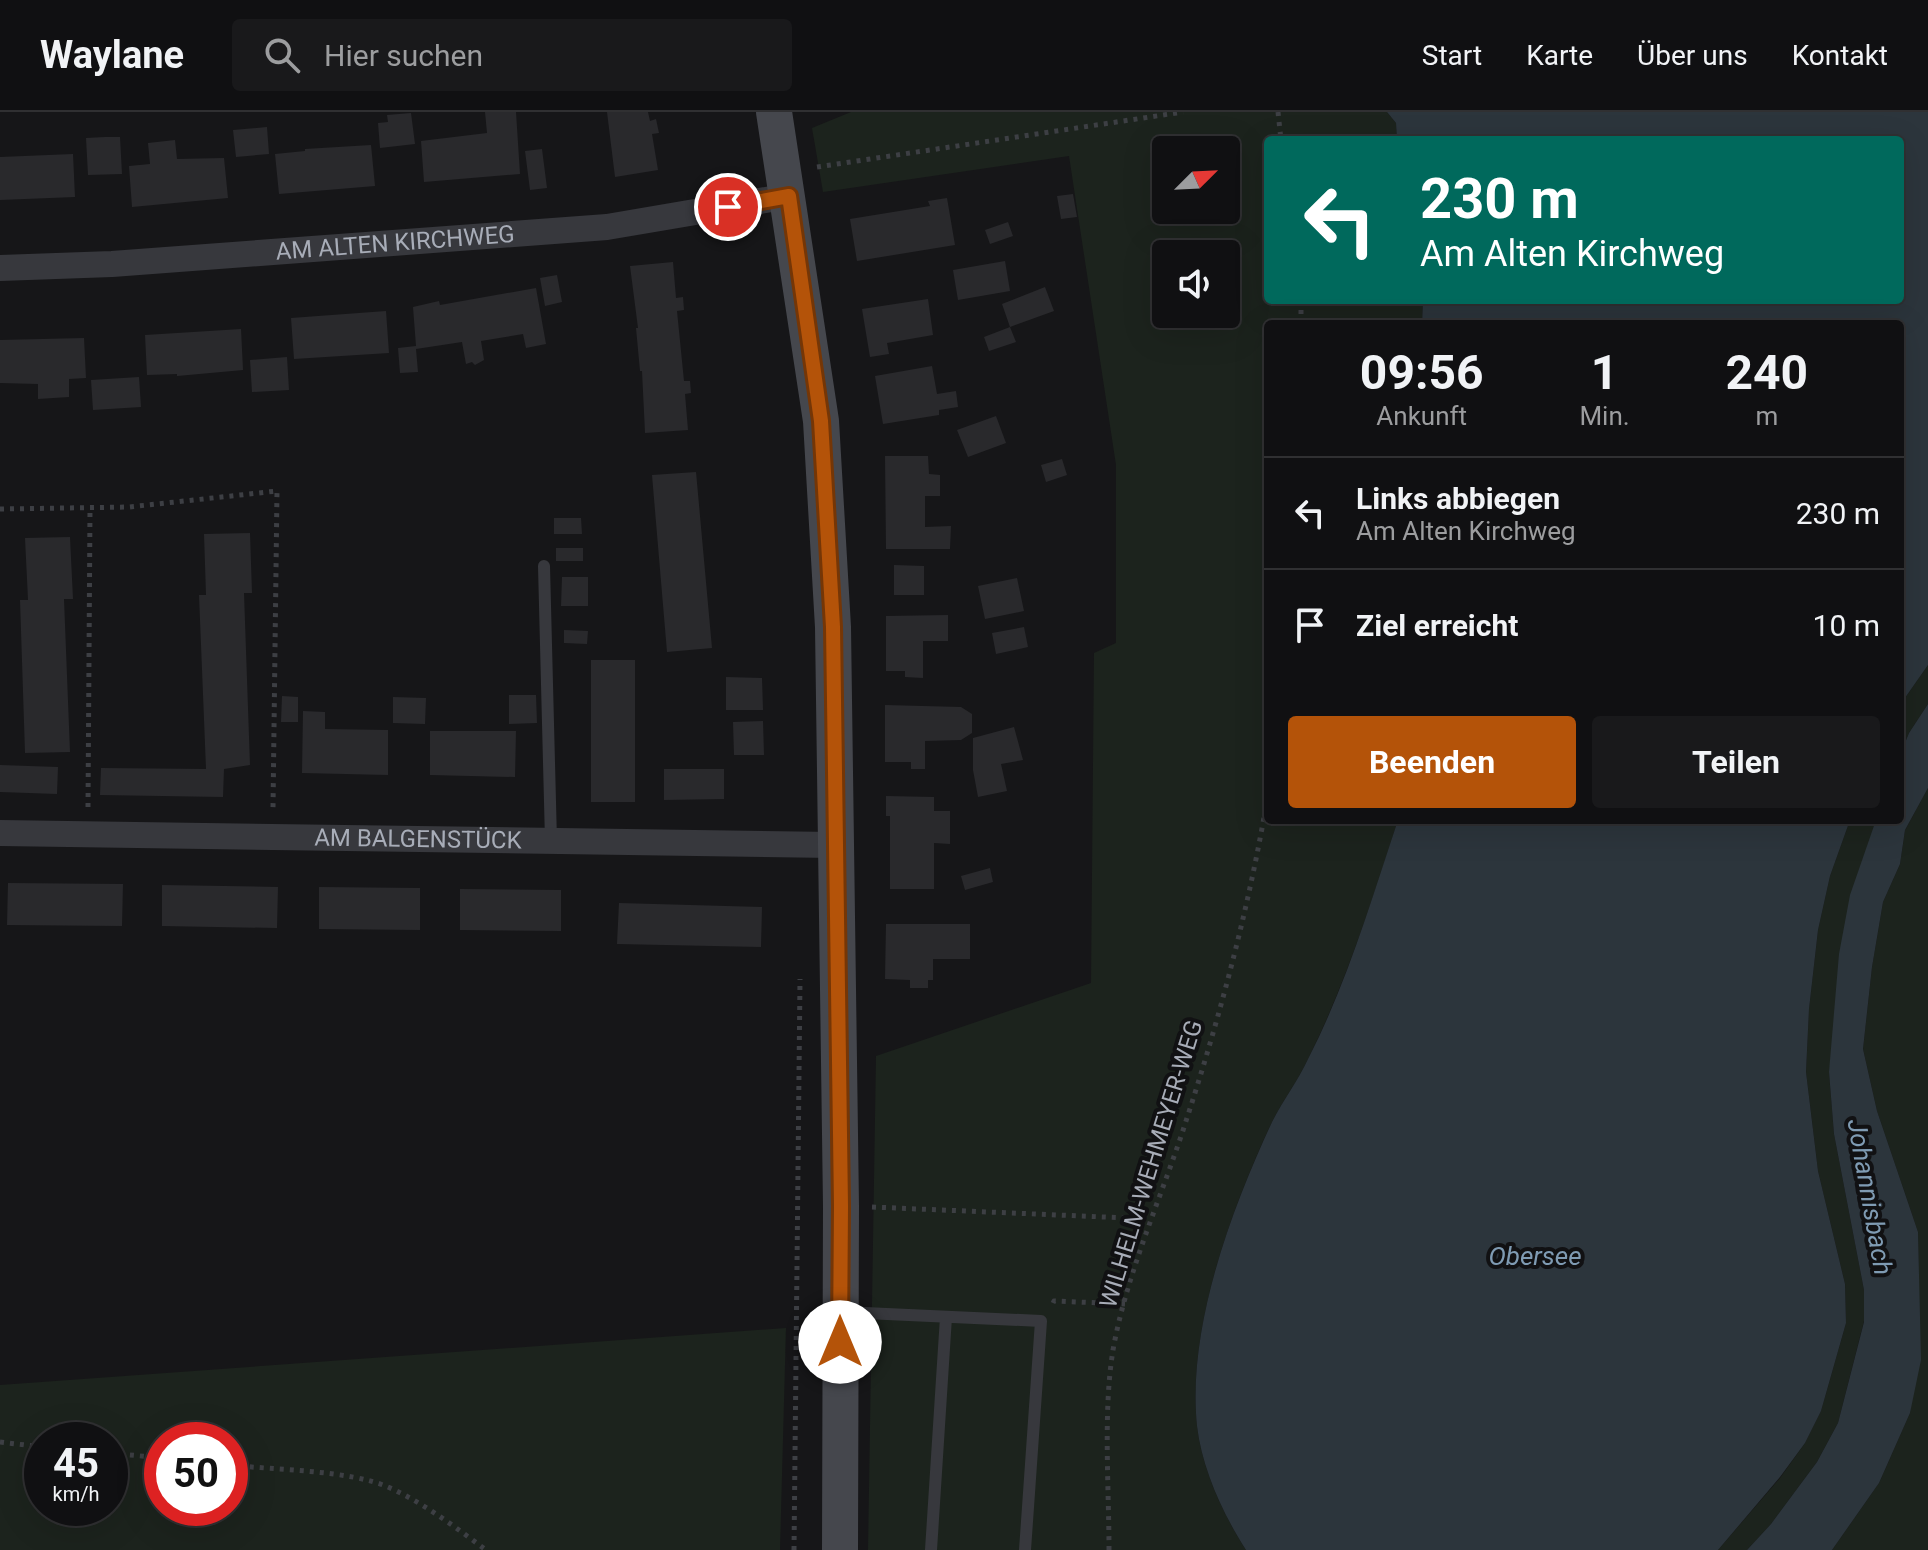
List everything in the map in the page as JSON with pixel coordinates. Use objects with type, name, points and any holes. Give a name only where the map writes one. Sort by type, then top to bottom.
[{"type":"main road","points":[[774,112],[821,421],[833,627],[841,1206],[840,1550]]},
{"type":"street","name":"AM ALTEN KIRCHWEG","points":[[0,268],[112,264],[607,227],[787,184]]},
{"type":"street","name":"AM BALGENSTÜCK","points":[[0,833],[834,845]]},
{"type":"lane","points":[[544,566],[551,841]]},
{"type":"lane","points":[[840,1312],[1041,1321],[1025,1550]]},
{"type":"lane","points":[[931,1550],[946,1317]]},
{"type":"path","points":[[787,184],[1183,112]]},
{"type":"path","points":[[1278,112],[1281,136]]},
{"type":"path","points":[[0,509],[129,507],[277,491],[273,837]]},
{"type":"path","points":[[88,834],[90,508]]},
{"type":"path","name":"WILHELM-WEHMEYER-WEG","points":[[1109,1550],[1109,1416],[1113,1350],[1151,1219],[1187,1117],[1232,962],[1264,818]]},
{"type":"path","points":[[794,1550],[800,966]]},
{"type":"path","points":[[841,1206],[1151,1219]]},
{"type":"path","points":[[1041,1321],[1054,1301],[1125,1304]]},
{"type":"path","points":[[0,1442],[24,1445]]},
{"type":"path","points":[[248,1467],[353,1477],[385,1486],[423,1504],[486,1550]]},
{"type":"shaded area","points":[[851,112],[1387,112],[1396,123],[1397,136],[1264,136],[1264,304],[1423,304],[1422,320],[1264,320],[1264,824],[1397,824],[1368,911],[1322,1030],[1272,1122],[1242,1193],[1215,1270],[1206,1310],[1199,1350],[1197,1426],[1215,1491],[1246,1550],[868,1550],[876,1056],[1091,983],[1094,653],[1116,643],[1116,465],[1069,156],[823,192],[812,128]]},
{"type":"shaded area","points":[[1928,665],[1928,704],[1904,745],[1904,699]]},
{"type":"shaded area","points":[[1928,788],[1928,1550],[1832,1550],[1879,1483],[1910,1413],[1919,1295],[1918,1232],[1877,1111],[1863,1049],[1883,902],[1900,864],[1905,830]]},
{"type":"shaded area","points":[[1849,824],[1875,824],[1829,1072],[1834,1134],[1864,1290],[1864,1321],[1838,1423],[1817,1462],[1771,1524],[1747,1550],[1718,1550],[1780,1478],[1805,1443],[1821,1411],[1846,1323],[1845,1284],[1818,1171],[1806,1072],[1818,930],[1830,876]]},
{"type":"shaded area","points":[[786,1328],[780,1550],[0,1550],[0,1385]]},
{"type":"water","points":[[1387,112],[1928,112],[1928,665],[1904,699],[1904,320],[1422,320],[1423,304],[1904,304],[1904,136],[1397,136],[1396,123]]},
{"type":"water","name":"Johannisbach","points":[[1928,704],[1928,788],[1905,830],[1900,864],[1883,902],[1863,1049],[1877,1111],[1918,1232],[1921,1360],[1910,1413],[1879,1483],[1832,1550],[1747,1550],[1771,1524],[1817,1462],[1838,1423],[1864,1322],[1864,1290],[1834,1134],[1829,1072],[1839,954],[1850,895],[1875,824],[1904,824],[1904,745]]},
{"type":"water","name":"Obersee","points":[[1397,824],[1849,824],[1830,876],[1818,930],[1806,1072],[1818,1171],[1845,1284],[1846,1323],[1821,1411],[1805,1443],[1718,1550],[1246,1550],[1215,1491],[1197,1426],[1196,1388],[1206,1310],[1215,1270],[1257,1156],[1322,1030],[1358,941]]},
{"type":"building","points":[[485,112],[516,112],[520,174],[424,182],[421,141],[487,133]]},
{"type":"building","points":[[607,112],[648,112],[650,121],[656,119],[659,133],[652,134],[658,170],[615,177]]},
{"type":"building","points":[[411,113],[415,144],[380,148],[378,123],[388,122],[387,115]]},
{"type":"building","points":[[267,127],[269,154],[236,157],[233,130]]},
{"type":"building","points":[[120,137],[122,174],[88,175],[86,138]]},
{"type":"building","points":[[175,140],[177,159],[224,158],[228,198],[132,207],[129,166],[150,164],[148,143]]},
{"type":"building","points":[[371,145],[375,186],[279,194],[275,154]]},
{"type":"building","points":[[542,149],[547,188],[530,190],[525,151]]},
{"type":"building","points":[[73,154],[75,197],[0,200],[0,157]]},
{"type":"building","points":[[1073,194],[1077,217],[1061,219],[1057,196]]},
{"type":"building","points":[[947,198],[955,245],[857,261],[850,219],[930,206],[928,201]]},
{"type":"building","points":[[1008,222],[1013,236],[990,244],[985,230]]},
{"type":"building","points":[[1005,261],[1010,291],[958,300],[953,270]]},
{"type":"building","points":[[673,262],[676,298],[683,297],[684,310],[677,311],[684,381],[690,381],[691,393],[685,394],[688,430],[645,433],[642,371],[630,266]]},
{"type":"building","points":[[557,275],[562,302],[545,306],[540,278]]},
{"type":"building","points":[[1045,287],[1054,311],[1010,327],[1002,304]]},
{"type":"building","points":[[536,288],[546,344],[526,348],[523,334],[481,341],[484,360],[475,365],[472,362],[466,364],[462,342],[416,349],[418,372],[400,373],[398,348],[416,346],[413,307]]},
{"type":"building","points":[[928,299],[933,335],[887,343],[889,354],[870,357],[862,309]]},
{"type":"building","points":[[386,311],[389,353],[294,359],[291,318]]},
{"type":"building","points":[[1010,327],[1016,342],[989,351],[984,337]]},
{"type":"building","points":[[241,329],[243,370],[177,376],[147,375],[145,335]]},
{"type":"building","points":[[84,338],[86,378],[69,379],[69,397],[38,399],[38,384],[0,383],[0,340]]},
{"type":"building","points":[[287,357],[289,390],[252,392],[250,360]]},
{"type":"building","points":[[932,366],[937,394],[956,391],[958,407],[939,410],[939,415],[883,424],[875,376]]},
{"type":"building","points":[[139,377],[141,407],[93,410],[91,380]]},
{"type":"building","points":[[996,416],[1006,443],[968,457],[957,430]]},
{"type":"building","points":[[885,456],[928,456],[929,474],[940,475],[940,496],[925,496],[925,527],[951,526],[950,549],[886,549]]},
{"type":"building","points":[[1062,459],[1067,475],[1046,482],[1041,465]]},
{"type":"building","points":[[696,472],[712,648],[667,652],[652,475]]},
{"type":"building","points":[[554,518],[581,518],[582,534],[554,534]]},
{"type":"building","points":[[250,533],[252,593],[244,593],[250,765],[224,769],[223,797],[100,795],[101,768],[206,769],[199,595],[206,595],[204,534]]},
{"type":"building","points":[[70,537],[73,599],[64,599],[70,752],[25,753],[20,600],[28,600],[25,538]]},
{"type":"building","points":[[556,548],[583,548],[583,561],[556,561]]},
{"type":"building","points":[[894,565],[924,566],[924,595],[894,595]]},
{"type":"building","points":[[562,577],[588,577],[588,606],[561,606]]},
{"type":"building","points":[[1017,578],[1024,611],[985,619],[978,586]]},
{"type":"building","points":[[948,615],[948,641],[923,641],[923,678],[905,677],[905,671],[886,671],[886,616]]},
{"type":"building","points":[[1024,627],[1028,647],[996,654],[992,633]]},
{"type":"building","points":[[564,630],[588,631],[587,644],[564,643]]},
{"type":"building","points":[[591,660],[635,660],[635,802],[591,802]]},
{"type":"building","points":[[726,677],[762,678],[763,710],[726,710]]},
{"type":"building","points":[[509,695],[536,695],[537,723],[509,724]]},
{"type":"building","points":[[282,696],[298,697],[298,722],[281,722]]},
{"type":"building","points":[[393,697],[426,698],[425,724],[393,723]]},
{"type":"building","points":[[885,705],[961,707],[972,714],[972,733],[961,740],[925,741],[925,769],[911,769],[911,762],[885,762]]},
{"type":"building","points":[[303,711],[325,712],[325,729],[388,730],[388,775],[302,773]]},
{"type":"building","points":[[763,721],[764,755],[734,755],[733,722]]},
{"type":"building","points":[[1014,727],[1023,760],[1001,764],[1007,791],[978,797],[973,770],[973,738]]},
{"type":"building","points":[[430,731],[516,731],[515,777],[430,775]]},
{"type":"building","points":[[0,765],[58,767],[57,794],[0,792]]},
{"type":"building","points":[[664,769],[724,769],[724,799],[664,800]]},
{"type":"building","points":[[886,796],[934,797],[934,811],[950,811],[950,844],[934,843],[934,889],[890,889],[890,816],[886,816]]},
{"type":"building","points":[[990,868],[993,882],[965,890],[961,876]]},
{"type":"building","points":[[8,883],[123,884],[122,926],[7,925]]},
{"type":"building","points":[[162,885],[278,887],[277,928],[162,926]]},
{"type":"building","points":[[319,887],[420,888],[420,930],[319,929]]},
{"type":"building","points":[[460,889],[561,890],[561,931],[460,930]]},
{"type":"building","points":[[619,903],[762,907],[761,947],[617,944]]},
{"type":"building","points":[[886,924],[970,924],[970,959],[933,959],[933,980],[928,980],[928,988],[910,988],[910,980],[885,979]]},
{"type":"route","points":[[728,207],[789,196],[821,421],[833,627],[840,1342]]}]
